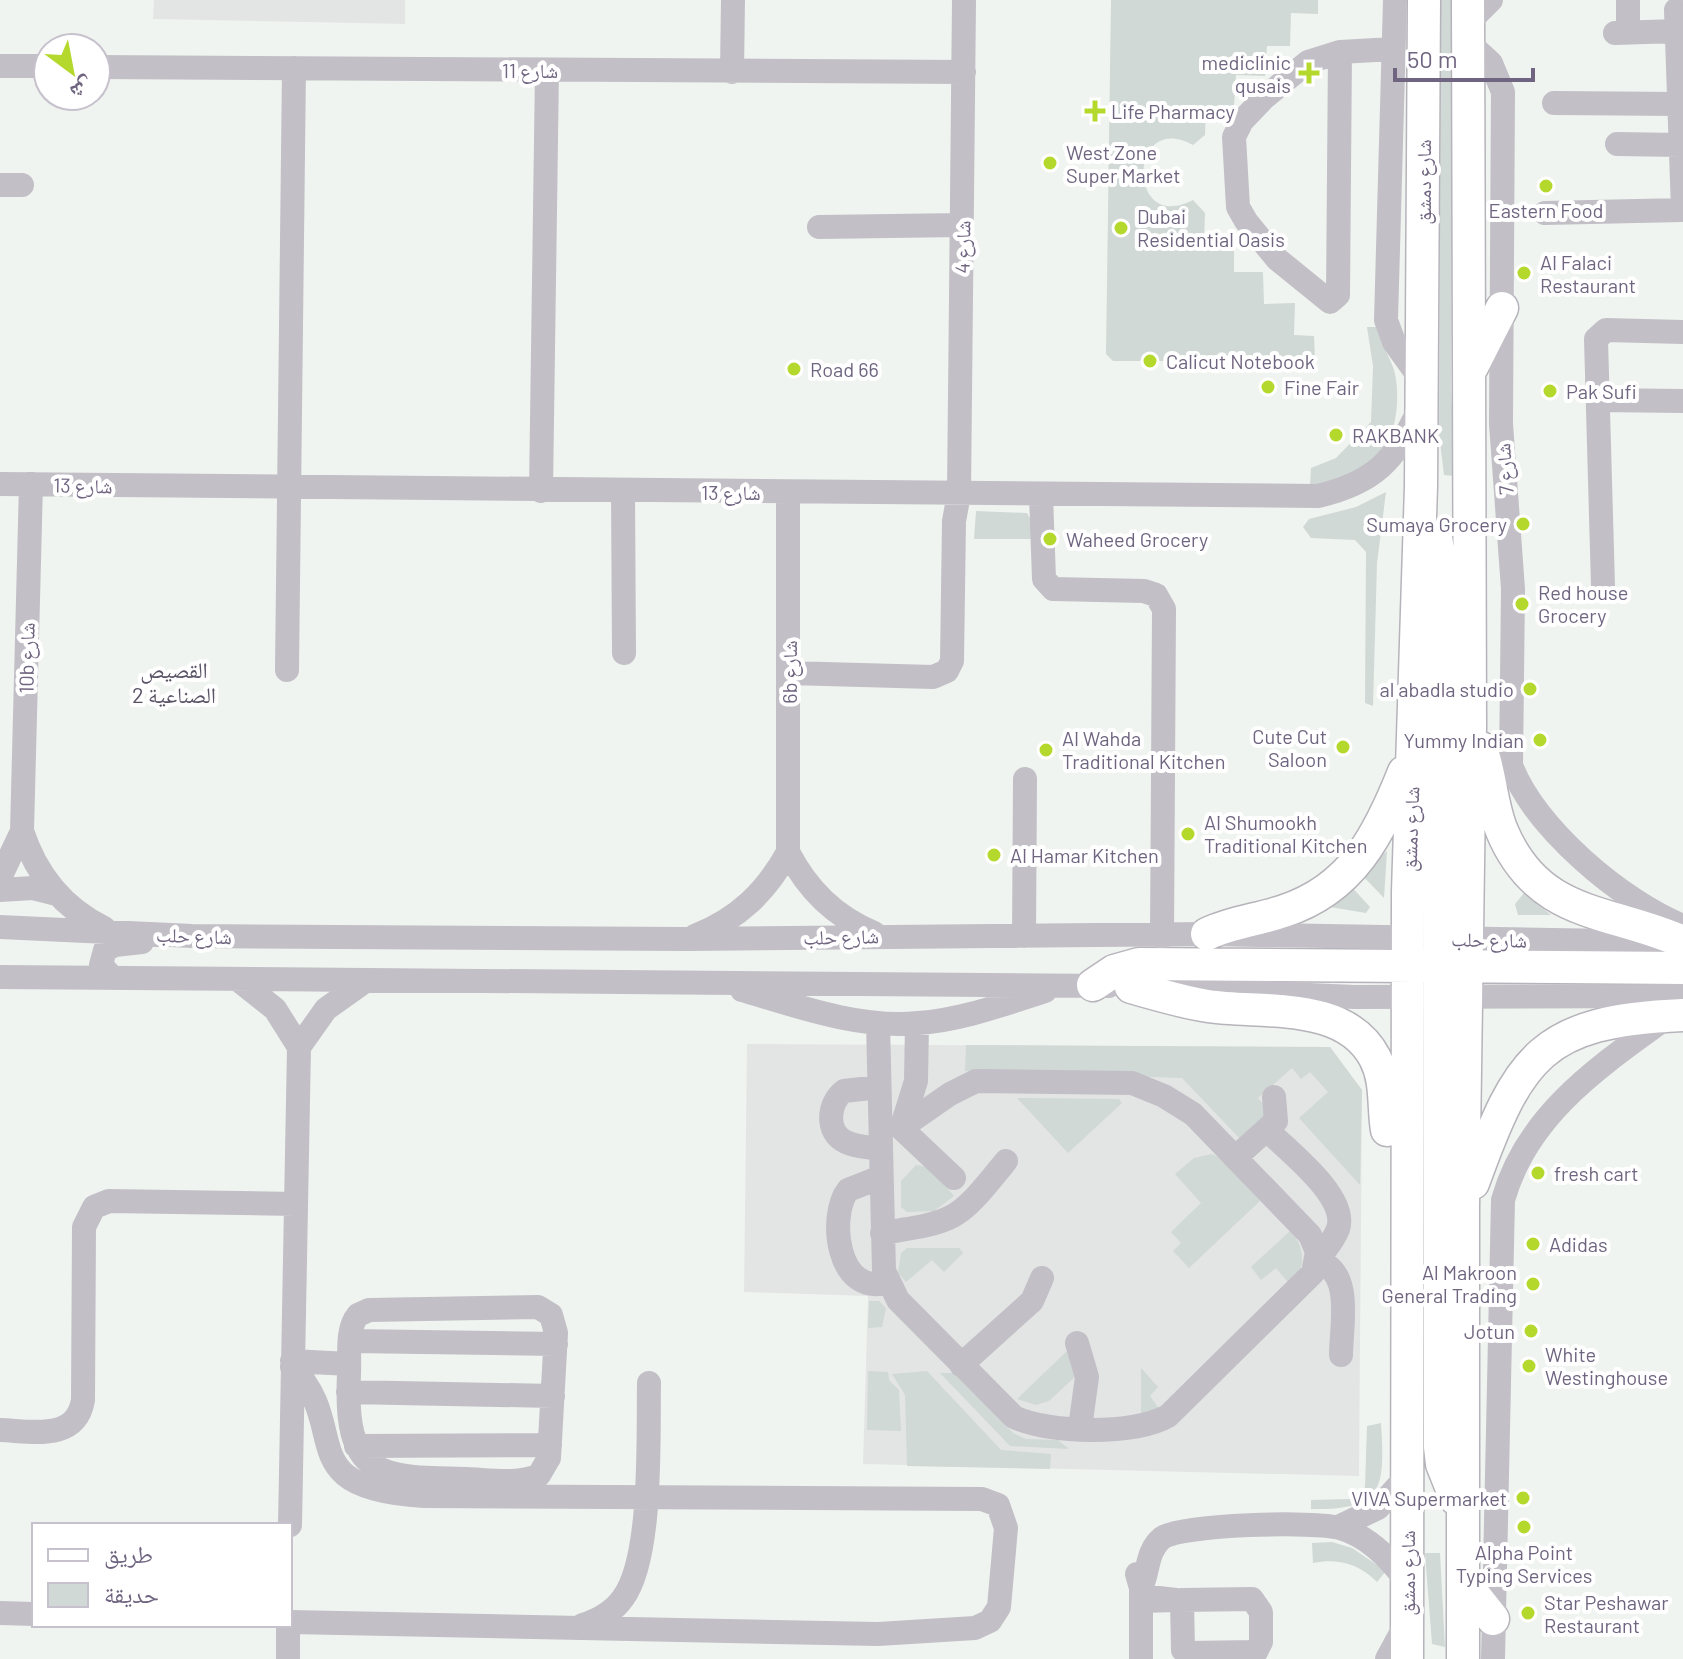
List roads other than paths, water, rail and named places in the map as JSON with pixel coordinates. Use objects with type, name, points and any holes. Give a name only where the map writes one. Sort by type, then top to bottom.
[{"type":"main road","name":"شارع دمشق","points":[[1424,0],[1421,486],[1412,751],[1463,1208],[1463,1659]]},
{"type":"main road","name":"شارع دمشق","points":[[1407,1659],[1406,1162],[1438,967],[1470,726],[1468,21]]},
{"type":"main road","points":[[1469,374],[1502,308]]},
{"type":"main road","points":[[1421,486],[1440,564],[1440,1447],[1448,1481],[1464,1512]]},
{"type":"main road","points":[[1470,726],[1489,772],[1501,829],[1531,878],[1568,905],[1683,942]]},
{"type":"main road","points":[[1207,934],[1301,905],[1349,874],[1376,836],[1412,751]]},
{"type":"main road","points":[[1079,985],[1139,964],[1683,968]]},
{"type":"main road","points":[[1131,987],[1207,1006],[1309,1015],[1340,1024],[1355,1033],[1375,1057],[1385,1087],[1387,1130],[1406,1162]]},
{"type":"main road","points":[[1463,1208],[1502,1104],[1534,1059],[1578,1031],[1602,1022],[1678,1009]]},
{"type":"main road","points":[[1463,1581],[1493,1619]]},
{"type":"street","points":[[732,72],[733,0]]},
{"type":"street","name":"شارع 4","points":[[789,673],[933,677],[947,671],[952,661],[954,521],[959,494],[964,0]]},
{"type":"street","points":[[1395,0],[1386,320],[1421,394]]},
{"type":"street","points":[[1468,21],[1491,0]]},
{"type":"street","points":[[1545,213],[1683,210],[1677,20],[1622,33],[1628,0]]},
{"type":"street","name":"شارع 7","points":[[1468,21],[1503,92],[1501,440],[1513,589],[1511,765],[1523,791],[1549,823],[1601,876],[1638,905],[1683,926]]},
{"type":"street","points":[[1340,52],[1338,295],[1330,302],[1271,253],[1246,221],[1238,207],[1233,143],[1242,121],[1284,79],[1308,62],[1340,52],[1393,49]]},
{"type":"street","points":[[0,66],[32,66]]},
{"type":"street","name":"شارع 11","points":[[112,67],[964,72]]},
{"type":"street","points":[[287,670],[294,68]]},
{"type":"street","points":[[541,491],[547,70]]},
{"type":"street","points":[[1554,103],[1679,104]]},
{"type":"street","points":[[1617,144],[1681,145]]},
{"type":"street","points":[[819,227],[962,225]]},
{"type":"street","points":[[1603,586],[1596,339],[1606,330],[1683,332]]},
{"type":"street","name":"شارع 13","points":[[0,484],[1318,496],[1368,479],[1398,449],[1421,394]]},
{"type":"street","points":[[1598,400],[1683,401]]},
{"type":"street","name":"10b شارع","points":[[0,878],[22,831],[31,484]]},
{"type":"street","points":[[623,491],[624,653]]},
{"type":"street","name":"6b شارع","points":[[788,493],[788,852]]},
{"type":"street","points":[[1041,495],[1044,579],[1048,585],[1053,589],[1144,591],[1156,595],[1164,609],[1162,937]]},
{"type":"street","points":[[1024,936],[1025,779]]},
{"type":"street","name":"10b شارع","points":[[22,831],[36,865],[57,894],[90,921],[110,930]]},
{"type":"street","points":[[687,939],[737,915],[757,897],[788,852],[816,895],[856,926],[880,936]]},
{"type":"street","points":[[0,890],[33,888],[57,894]]},
{"type":"street","name":"شارع حلب","points":[[0,927],[192,936],[687,939],[1162,937],[1207,934],[1438,967],[1678,1009]]},
{"type":"street","points":[[112,977],[103,970],[101,960],[110,947],[192,936]]},
{"type":"street","name":"شارع حلب","points":[[0,977],[241,982],[713,981],[1131,987],[1438,967],[1683,942]]},
{"type":"street","points":[[713,981],[878,1023],[917,1024],[965,1015],[1079,985]]},
{"type":"street","points":[[241,982],[275,1009],[299,1047],[290,1523]]},
{"type":"street","points":[[299,1047],[326,1009],[364,982]]},
{"type":"street","points":[[1493,1659],[1503,1200],[1509,1176],[1530,1138],[1565,1096],[1606,1061],[1678,1009]]},
{"type":"street","points":[[878,1023],[882,1233],[888,1282],[898,1300],[961,1365],[1014,1417],[1031,1423],[1080,1428],[1139,1428],[1168,1416],[1313,1273],[1317,1261],[1338,1229],[1340,1213],[1335,1200],[1267,1130]]},
{"type":"street","points":[[888,1282],[864,1283],[850,1274],[844,1260],[839,1212],[848,1190],[880,1164],[901,1128],[916,1081],[917,1024]]},
{"type":"street","points":[[901,1128],[924,1109],[976,1081],[1132,1083],[1186,1109],[1310,1235],[1317,1261],[1336,1271],[1341,1284],[1341,1355]]},
{"type":"street","points":[[879,1087],[844,1091],[833,1104],[830,1114],[834,1131],[841,1139],[880,1164]]},
{"type":"street","points":[[1236,1157],[1267,1130],[1278,1115],[1274,1097]]},
{"type":"street","points":[[901,1128],[954,1178]]},
{"type":"street","points":[[882,1233],[950,1220],[970,1206],[1006,1161]]},
{"type":"street","points":[[0,1430],[51,1432],[68,1426],[79,1415],[83,1400],[84,1227],[94,1207],[109,1201],[296,1204]]},
{"type":"street","points":[[961,1365],[1032,1301],[1042,1278]]},
{"type":"street","points":[[538,1307],[555,1320],[556,1344],[550,1445],[544,1470],[532,1478],[393,1475],[368,1460],[356,1446],[348,1424],[350,1353],[355,1319],[369,1310],[538,1307]]},
{"type":"street","points":[[1077,1343],[1087,1377],[1080,1428]]},
{"type":"street","points":[[292,1364],[350,1353],[556,1344]]},
{"type":"street","points":[[292,1364],[308,1386],[333,1461],[366,1487],[424,1496],[990,1501],[1003,1511],[1006,1519],[999,1607],[990,1621],[975,1628],[878,1634],[580,1626],[292,1624]]},
{"type":"street","points":[[580,1626],[614,1608],[631,1584],[645,1497],[649,1383]]},
{"type":"street","points":[[348,1392],[553,1396]]},
{"type":"street","points":[[356,1446],[550,1445]]},
{"type":"street","points":[[1141,1659],[1141,1595],[1152,1551],[1163,1537],[1179,1530],[1214,1526],[1338,1527],[1378,1508],[1408,1475]]},
{"type":"street","points":[[1338,1527],[1377,1549],[1407,1582]]},
{"type":"street","points":[[1141,1595],[1179,1600]]},
{"type":"street","points":[[0,1613],[32,1614]]},
{"type":"street","points":[[1387,1659],[1407,1622]]},
{"type":"street","points":[[288,1659],[289,1627]]},
{"type":"place","name":"mediclinic qusais","points":[[1309,73]]},
{"type":"place","name":"Life Pharmacy","points":[[1095,111]]},
{"type":"place","name":"West Zone Super Market","points":[[1050,163]]},
{"type":"place","name":"Eastern Food","points":[[1546,186]]},
{"type":"place","name":"Dubai Residential Oasis","points":[[1121,228]]},
{"type":"place","name":"Al Falaci Restaurant","points":[[1524,273]]},
{"type":"place","name":"Calicut Notebook","points":[[1150,361]]},
{"type":"place","name":"Road 66","points":[[794,369]]},
{"type":"place","name":"Fine Fair","points":[[1268,387]]},
{"type":"place","name":"Pak Sufi","points":[[1550,391]]},
{"type":"place","name":"RAKBANK","points":[[1336,435]]},
{"type":"place","name":"Sumaya Grocery","points":[[1523,524]]},
{"type":"place","name":"Waheed Grocery","points":[[1050,539]]},
{"type":"place","name":"Red house Grocery","points":[[1522,604]]},
{"type":"place","name":"al abadla studio","points":[[1530,689]]},
{"type":"place","name":"Yummy Indian","points":[[1540,740]]},
{"type":"place","name":"Cute Cut Saloon","points":[[1343,747]]},
{"type":"place","name":"Al Wahda Traditional Kitchen","points":[[1046,750]]},
{"type":"place","name":"Al Shumookh Traditional Kitchen","points":[[1188,834]]},
{"type":"place","name":"Al Hamar Kitchen","points":[[994,855]]},
{"type":"place","name":"fresh cart","points":[[1538,1173]]},
{"type":"place","name":"Adidas","points":[[1533,1244]]},
{"type":"place","name":"Al Makroon General Trading","points":[[1533,1284]]},
{"type":"place","name":"Jotun","points":[[1531,1331]]},
{"type":"place","name":"White Westinghouse","points":[[1529,1366]]},
{"type":"place","name":"VIVA Supermarket","points":[[1523,1498]]},
{"type":"place","name":"Alpha Point Typing Services","points":[[1524,1527]]},
{"type":"place","name":"Star Peshawar Restaurant","points":[[1528,1613]]},
{"type":"district","name":"القصيص الصناعية 2","points":[[174,682]]}]
